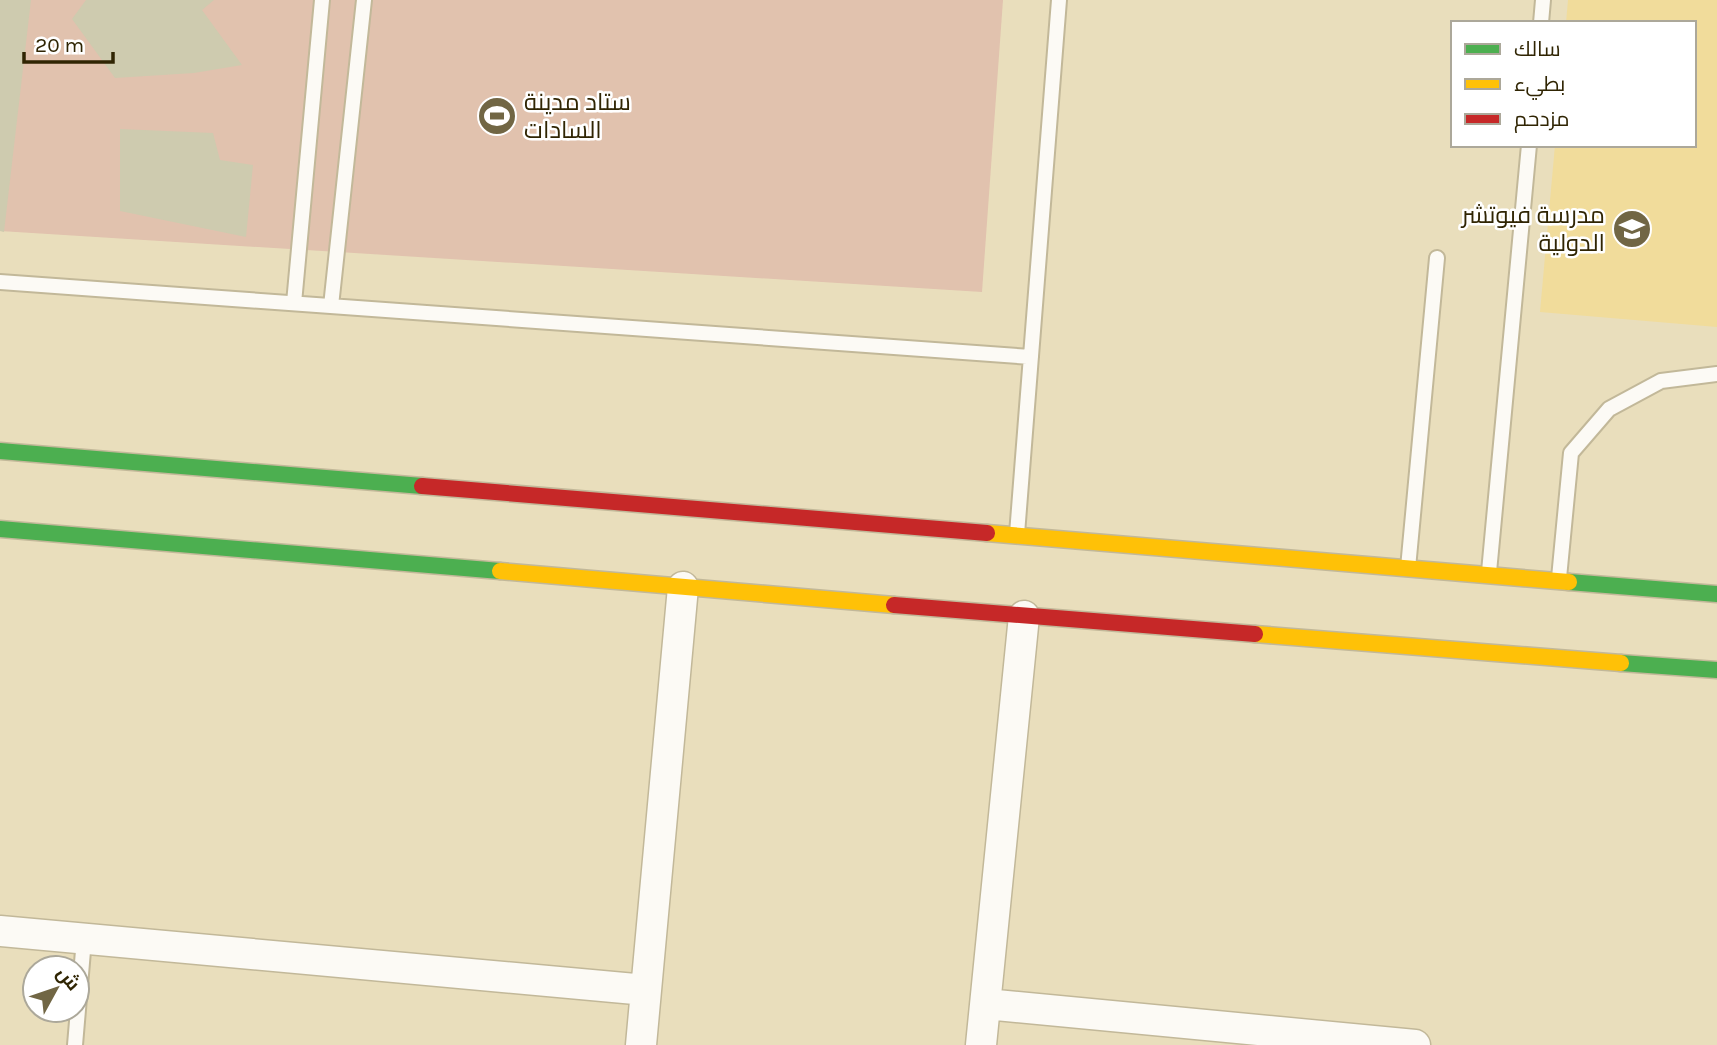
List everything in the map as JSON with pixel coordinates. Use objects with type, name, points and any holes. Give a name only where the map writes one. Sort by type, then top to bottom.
[{"type":"main road","points":[[0,451],[1717,594]]},
{"type":"main road","points":[[0,529],[1024,616],[1717,670]]},
{"type":"street","points":[[641,1045],[683,587]]},
{"type":"street","points":[[981,1045],[1024,616]]},
{"type":"street","points":[[0,931],[646,990]]},
{"type":"street","points":[[986,1004],[1415,1045]]},
{"type":"lane","points":[[294,303],[321,6],[309,0]]},
{"type":"lane","points":[[331,306],[365,0]]},
{"type":"lane","points":[[1017,536],[1059,0]]},
{"type":"lane","points":[[1541,21],[1543,0]]},
{"type":"lane","points":[[1488,576],[1529,147]]},
{"type":"lane","points":[[1408,570],[1437,258]]},
{"type":"lane","points":[[0,282],[1031,357]]},
{"type":"lane","points":[[1559,581],[1571,453],[1609,409],[1661,381],[1717,374]]},
{"type":"lane","points":[[75,1045],[84,939]]},
{"type":"shaded area","name":"ستاد مدينة السادات","points":[[0,0],[1003,0],[982,292],[0,231]]},
{"type":"shaded area","name":"مدرسة فيوتشر الدولية","points":[[1568,0],[1717,0],[1717,327],[1540,312],[1555,147],[1696,147],[1696,21],[1566,21]]},
{"type":"building","points":[[0,0],[31,0],[4,232],[0,231]]},
{"type":"building","points":[[86,0],[214,0],[202,10],[242,65],[194,73],[115,78],[72,19]]},
{"type":"building","points":[[120,129],[213,133],[220,160],[253,165],[246,237],[120,211]]},
{"type":"traffic: fast","points":[[0,451],[422,486]]},
{"type":"traffic: fast","points":[[0,529],[500,571]]},
{"type":"traffic: fast","points":[[1569,582],[1717,594]]},
{"type":"traffic: fast","points":[[1621,663],[1717,670]]},
{"type":"traffic: slow","points":[[987,533],[1569,582]]},
{"type":"traffic: slow","points":[[500,571],[894,605]]},
{"type":"traffic: slow","points":[[1255,634],[1621,663]]},
{"type":"traffic: jam","points":[[422,486],[987,533]]},
{"type":"traffic: jam","points":[[894,605],[1255,634]]},
{"type":"place","name":"ستاد مدينة السادات","points":[[497,116]]},
{"type":"place","name":"مدرسة فيوتشر الدولية","points":[[1632,229]]}]
